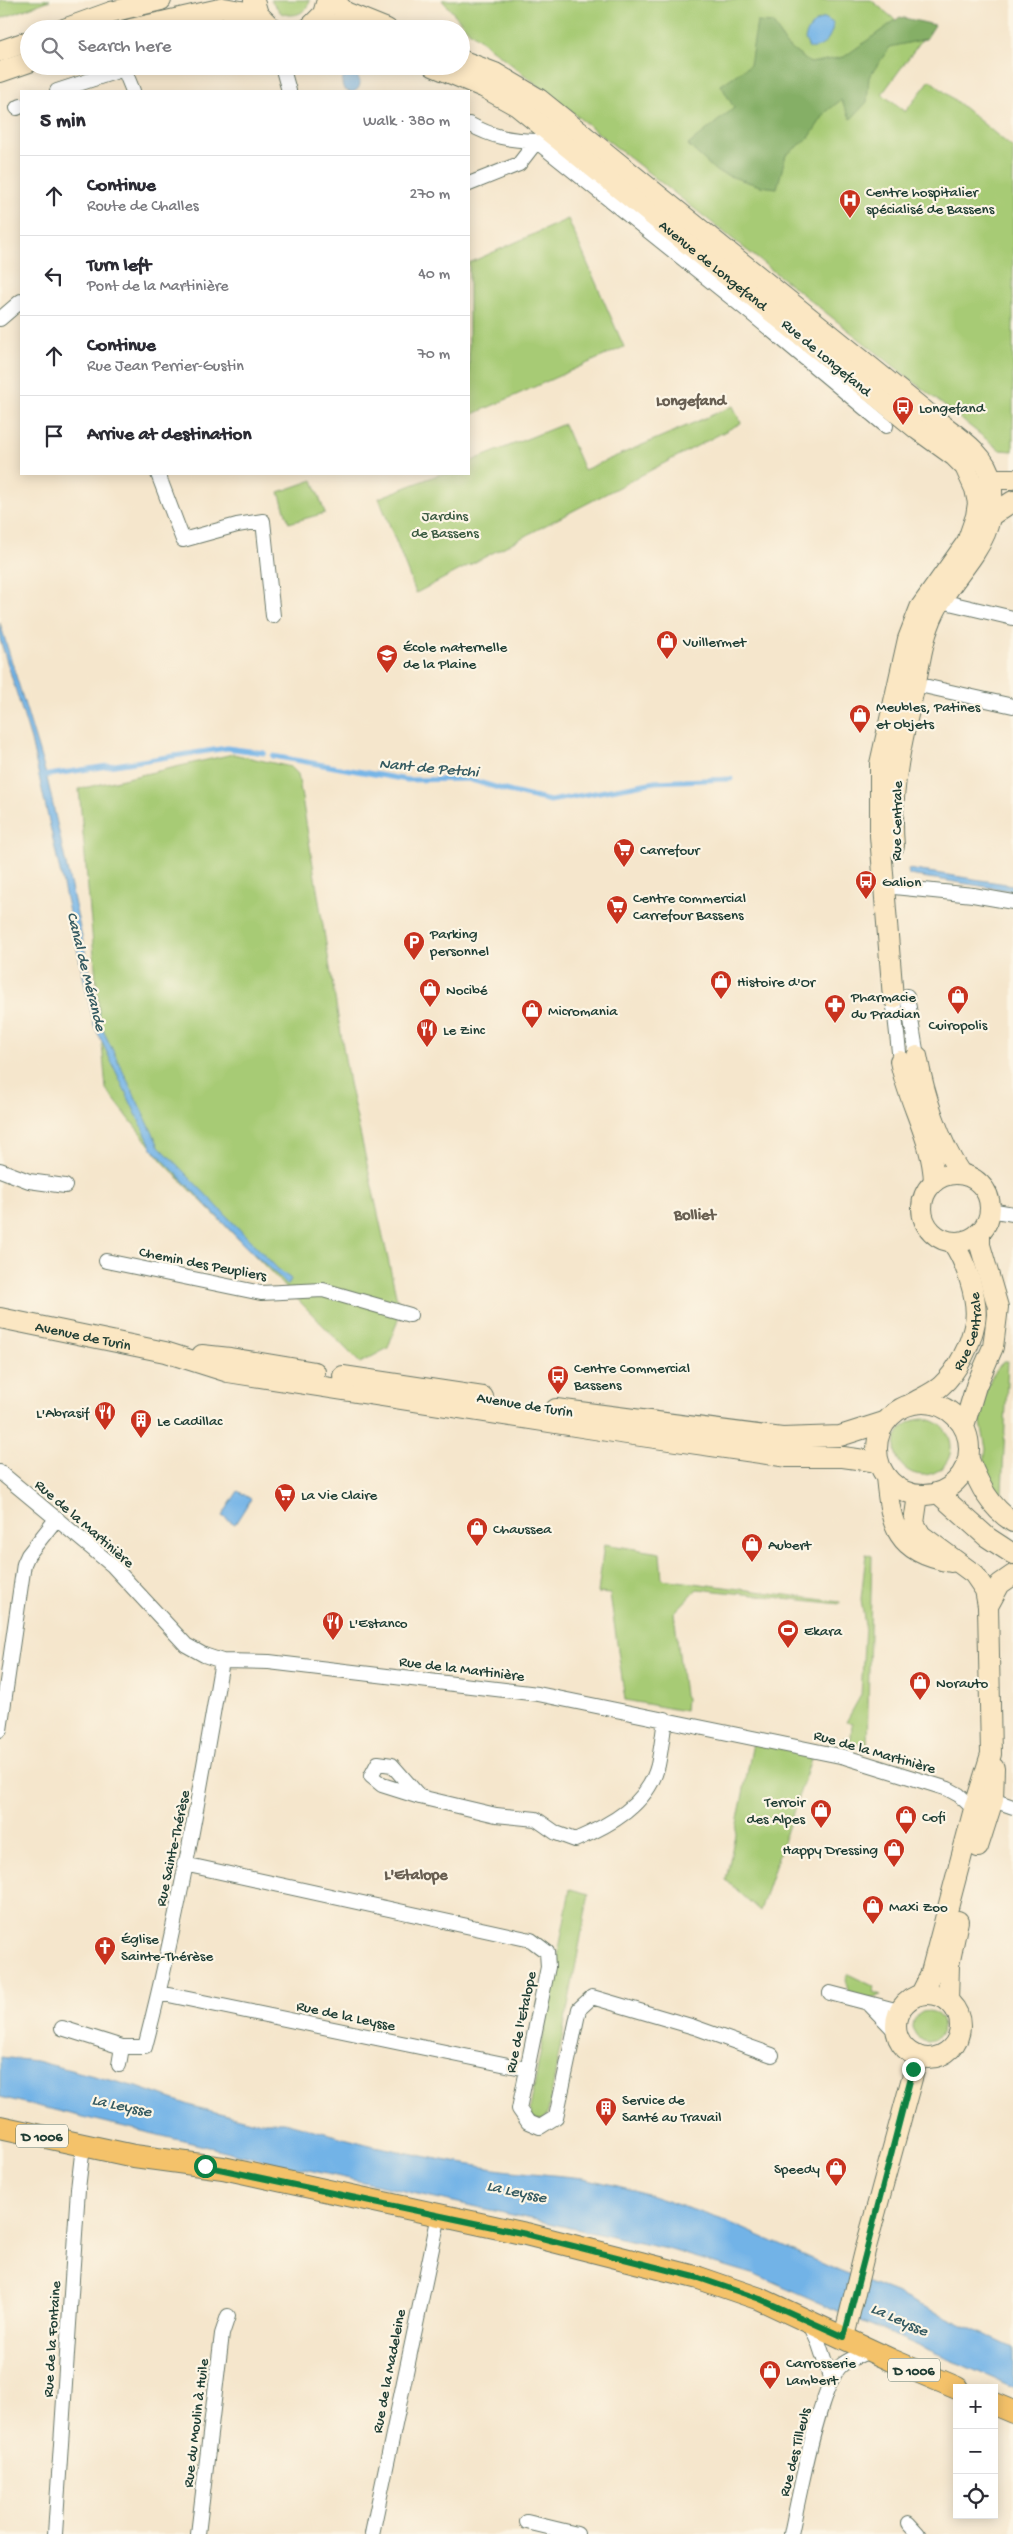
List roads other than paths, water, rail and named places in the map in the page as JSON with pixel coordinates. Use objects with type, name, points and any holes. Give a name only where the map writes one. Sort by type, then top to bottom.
[{"type":"main road","points":[[89,20],[111,12],[160,0]]},
{"type":"main road","points":[[317,20],[323,14],[327,0]]},
{"type":"main road","points":[[334,0],[345,12],[365,20]]},
{"type":"main road","points":[[171,20],[224,8],[256,7],[266,20]]},
{"type":"main road","points":[[0,51],[20,44]]},
{"type":"main road","name":"Avenue de Longefand","points":[[470,64],[495,74],[539,99],[979,456],[984,496]]},
{"type":"main road","points":[[0,72],[20,65]]},
{"type":"main road","name":"Avenue de Longefand","points":[[454,75],[483,87],[517,106],[918,430],[954,456],[965,467],[984,496]]},
{"type":"main road","points":[[984,496],[1013,479]]},
{"type":"main road","points":[[984,496],[1013,501]]},
{"type":"main road","name":"Rue Centrale","points":[[900,997],[891,887],[897,768],[929,625],[941,601],[984,539],[984,496]]},
{"type":"main road","name":"Rue Centrale","points":[[891,887],[880,836],[880,764],[908,639],[920,608],[967,542],[984,496]]},
{"type":"main road","name":"Rue Centrale","points":[[908,1058],[922,1084],[951,1161],[961,1174]]},
{"type":"main road","name":"Rue Centrale","points":[[908,1058],[904,1081],[934,1164],[934,1182]]},
{"type":"main road","points":[[951,1174],[961,1174],[971,1177],[985,1191],[990,1210],[980,1232],[962,1241],[952,1242],[936,1235],[925,1222],[922,1205],[928,1188],[934,1182],[951,1174]]},
{"type":"main road","name":"Rue Centrale","points":[[964,1426],[976,1386],[993,1347],[998,1307],[980,1245],[980,1232]]},
{"type":"main road","name":"Rue Centrale","points":[[911,1404],[940,1386],[952,1374],[968,1345],[976,1320],[973,1292],[961,1253],[952,1242]]},
{"type":"main road","name":"Avenue de Turin","points":[[0,1318],[165,1352],[228,1372],[788,1457],[843,1457],[882,1469]]},
{"type":"main road","name":"Avenue de Turin","points":[[165,1352],[230,1358],[564,1411],[782,1438],[840,1436],[884,1422]]},
{"type":"main road","points":[[375,1395],[426,1388]]},
{"type":"main road","points":[[882,1469],[894,1486],[918,1495],[938,1493],[950,1487],[960,1478],[969,1460],[970,1448],[964,1426],[954,1414],[941,1406],[927,1402],[911,1404],[901,1408],[884,1422],[876,1448],[892,1521],[898,1536],[921,1555],[965,1567],[980,1581],[985,1590],[988,1606],[991,1754],[974,1809],[930,1976],[921,1994]]},
{"type":"main road","points":[[969,1460],[986,1499],[1000,1514],[1013,1522]]},
{"type":"main road","points":[[938,1493],[987,1537],[1013,1554]]},
{"type":"main road","points":[[918,1495],[914,1523],[921,1535],[958,1564]]},
{"type":"main road","points":[[988,1606],[1000,1584],[1013,1575]]},
{"type":"main road","points":[[948,2001],[954,1937],[982,1828],[993,1800],[995,1764],[991,1754]]},
{"type":"main road","points":[[974,1809],[982,1828]]},
{"type":"main road","points":[[921,1994],[931,1994],[948,2001],[955,2008],[959,2018],[957,2039],[945,2053],[937,2057],[918,2056],[904,2047],[896,2032],[896,2021],[899,2011],[912,1998],[921,1994]]},
{"type":"main road","points":[[846,2327],[918,2056]]},
{"type":"main road","name":"D 1006","points":[[0,2127],[83,2146],[223,2168],[526,2234],[699,2278],[760,2299],[808,2320],[846,2327],[871,2350],[953,2386]]},
{"type":"main road","points":[[998,2406],[1013,2412]]},
{"type":"street","points":[[60,90],[106,75]]},
{"type":"street","points":[[126,75],[133,90]]},
{"type":"street","points":[[285,75],[289,90]]},
{"type":"street","points":[[470,125],[490,136],[536,142]]},
{"type":"street","points":[[470,184],[519,164],[536,142]]},
{"type":"street","name":"Rue de Longefand","points":[[536,142],[753,315],[886,426]]},
{"type":"street","points":[[0,319],[20,302]]},
{"type":"street","points":[[158,475],[183,540],[237,526],[263,522],[273,616]]},
{"type":"street","points":[[941,601],[1013,618]]},
{"type":"street","points":[[915,684],[1013,706]]},
{"type":"street","points":[[891,887],[972,895],[1013,902]]},
{"type":"street","name":"Rue Centrale","points":[[900,997],[908,1058]]},
{"type":"street","points":[[0,1170],[29,1181],[65,1186]]},
{"type":"street","points":[[990,1210],[1013,1214]]},
{"type":"street","name":"Chemin des Peupliers","points":[[106,1261],[261,1293],[323,1290],[410,1315]]},
{"type":"street","name":"Rue de la Martinière","points":[[0,1472],[112,1565],[186,1645],[204,1655],[222,1661],[269,1662],[506,1690],[665,1719],[862,1761],[948,1789],[960,1795],[974,1809]]},
{"type":"street","points":[[0,1730],[24,1564],[34,1547],[57,1518]]},
{"type":"street","name":"Rue Sainte-Thérèse","points":[[62,2028],[122,2047],[145,2047],[159,1993],[184,1864],[197,1810],[222,1661]]},
{"type":"street","points":[[420,1797],[496,1815],[536,1819],[556,1833],[576,1840],[606,1826],[641,1799],[657,1767],[665,1719]]},
{"type":"street","points":[[993,1800],[1013,1808]]},
{"type":"street","name":"Rue de l'Etalope","points":[[184,1864],[531,1940],[547,1952],[548,1967],[519,2109],[528,2122],[540,2127],[556,2117],[578,2009],[592,1997],[694,2027],[772,2055]]},
{"type":"street","name":"Rue de la Leysse","points":[[159,1993],[527,2069]]},
{"type":"street","points":[[830,1993],[870,2005],[899,2011]]},
{"type":"street","points":[[870,2005],[896,2032]]},
{"type":"street","points":[[119,2065],[122,2047]]},
{"type":"street","name":"Rue de la Fontaine","points":[[55,2534],[78,2189],[83,2146]]},
{"type":"street","name":"Rue de la Madeleine","points":[[372,2534],[439,2215]]},
{"type":"street","name":"Rue du Moulin à Huile","points":[[198,2534],[222,2334],[228,2316]]},
{"type":"street","points":[[808,2320],[819,2344],[831,2380]]},
{"type":"street","name":"Rue des Tilleuls","points":[[791,2534],[809,2448],[831,2380],[843,2364],[871,2350]]},
{"type":"street","points":[[527,2522],[577,2534]]},
{"type":"street","points":[[908,2523],[918,2534]]},
{"type":"water","points":[[825,18],[833,23],[829,37],[823,45],[809,48],[805,39],[808,32],[815,23]]},
{"type":"water","points":[[346,75],[356,75],[360,79],[358,90],[344,90],[342,87],[342,79]]},
{"type":"water","name":"Canal de Mérande","points":[[0,623],[47,778],[102,1028],[159,1146],[278,1269],[291,1279],[288,1285],[244,1245],[152,1148],[94,1025],[31,740],[0,639]]},
{"type":"water","points":[[908,869],[1013,885],[1013,891],[909,875]]},
{"type":"water","points":[[238,1491],[251,1499],[235,1524],[222,1516]]},
{"type":"water","name":"La Leysse","points":[[0,2057],[36,2061],[140,2088],[195,2107],[256,2122],[284,2122],[370,2145],[442,2160],[501,2170],[584,2178],[634,2190],[726,2221],[841,2272],[895,2293],[1013,2348],[1013,2387],[755,2275],[671,2250],[250,2157],[0,2097]]},
{"type":"waterway","name":"Nant de Petchi","points":[[42,776],[227,748],[264,753]]},
{"type":"waterway","name":"Nant de Petchi","points":[[273,756],[407,780],[468,779],[550,801],[655,782],[731,779]]},
{"type":"place","name":"Centre hospitalier spécialisé de Bassens","points":[[850,219]]},
{"type":"place","name":"Longefand","points":[[903,426]]},
{"type":"place","name":"Vuillermet","points":[[667,660]]},
{"type":"place","name":"École maternelle de la Plaine","points":[[387,674]]},
{"type":"place","name":"Meubles, Patines et Objets","points":[[860,734]]},
{"type":"place","name":"Carrefour","points":[[624,868]]},
{"type":"place","name":"Galion","points":[[866,900]]},
{"type":"place","name":"Centre commercial Carrefour Bassens","points":[[617,925]]},
{"type":"place","name":"Parking personnel","points":[[414,961]]},
{"type":"place","name":"Histoire d'Or","points":[[721,1000]]},
{"type":"place","name":"Nocibé","points":[[430,1008]]},
{"type":"place","name":"Cuiropolis","points":[[958,1015]]},
{"type":"place","name":"Pharmacie du Pradian","points":[[835,1024]]},
{"type":"place","name":"Micromania","points":[[532,1029]]},
{"type":"place","name":"Le Zinc","points":[[427,1048]]},
{"type":"place","name":"Centre Commercial Bassens","points":[[558,1395]]},
{"type":"place","name":"L'Abrasif","points":[[105,1431]]},
{"type":"place","name":"Le Cadillac","points":[[141,1439]]},
{"type":"place","name":"La Vie Claire","points":[[285,1513]]},
{"type":"place","name":"Chaussea","points":[[477,1547]]},
{"type":"place","name":"Aubert","points":[[752,1563]]},
{"type":"place","name":"L'Estanco","points":[[333,1641]]},
{"type":"place","name":"Ekara","points":[[788,1649]]},
{"type":"place","name":"Norauto","points":[[920,1701]]},
{"type":"place","name":"Terroir des Alpes","points":[[821,1829]]},
{"type":"place","name":"Cofi","points":[[906,1835]]},
{"type":"place","name":"Happy Dressing","points":[[894,1868]]},
{"type":"place","name":"Maxi Zoo","points":[[873,1925]]},
{"type":"place","name":"Église Sainte-Thérèse","points":[[105,1966]]},
{"type":"place","name":"Service de Santé au Travail","points":[[606,2127]]},
{"type":"place","name":"Speedy","points":[[836,2187]]},
{"type":"place","name":"Carrosserie Lambert","points":[[770,2390]]},
{"type":"district","name":"Longefand","points":[[691,399]]},
{"type":"district","name":"Bolliet","points":[[695,1213]]},
{"type":"district","name":"L'Etalope","points":[[416,1873]]},
{"type":"park label","name":"Jardins de Bassens","points":[[445,524]]}]
